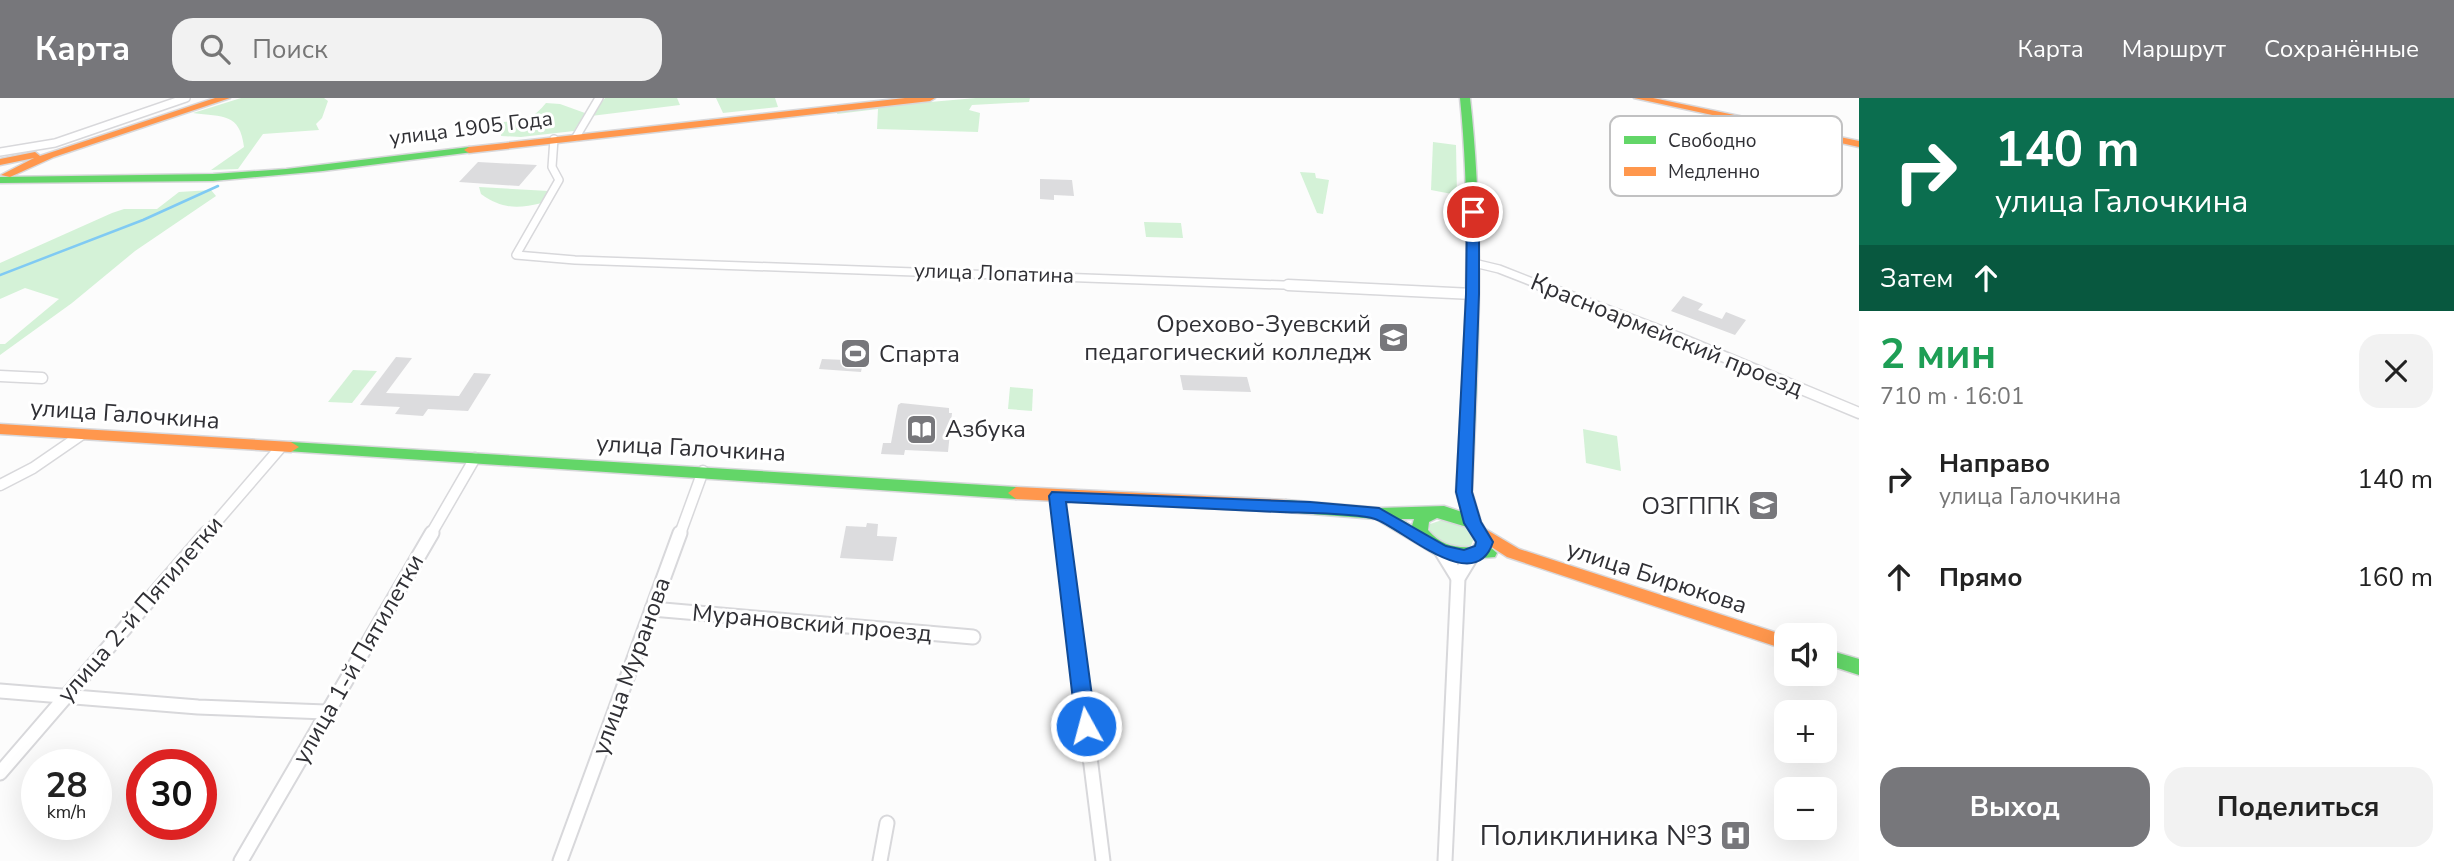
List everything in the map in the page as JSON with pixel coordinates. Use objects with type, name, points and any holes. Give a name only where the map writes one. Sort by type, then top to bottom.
[{"type":"street","points":[[0,166],[55,143],[186,98]]},
{"type":"street","points":[[0,166],[225,98]]},
{"type":"street","points":[[576,137],[599,98]]},
{"type":"street","name":"улица 1905 Года","points":[[0,166],[59,177],[177,179],[244,175],[930,98]]},
{"type":"street","points":[[1445,861],[1458,579],[1485,542],[1464,492],[1474,263],[1469,128],[1465,98]]},
{"type":"street","points":[[1639,98],[1725,116]]},
{"type":"street","points":[[27,170],[43,158],[98,138]]},
{"type":"street","name":"улица Лопатина","points":[[554,139],[552,167],[559,180],[516,256],[1365,287],[1473,294]]},
{"type":"street","name":"улица 1905 Года","points":[[0,166],[17,162],[27,170],[59,177]]},
{"type":"street","name":"Красноармейский проезд","points":[[1474,263],[1499,268],[1679,338],[1859,413]]},
{"type":"street","points":[[0,376],[42,378]]},
{"type":"street","name":"улица Галочкина","points":[[0,429],[703,471],[1057,496],[1310,507],[1379,513],[1439,513]]},
{"type":"street","points":[[0,485],[33,468],[81,435]]},
{"type":"street","name":"улица 2-й Пятилетки","points":[[0,772],[281,447]]},
{"type":"street","name":"улица 1-й Пятилетки","points":[[242,861],[475,458]]},
{"type":"street","name":"улица Муранова","points":[[560,861],[703,471]]},
{"type":"street","points":[[1424,540],[1419,531],[1419,522],[1423,516],[1439,513],[1464,492]]},
{"type":"street","points":[[1057,496],[1103,861]]},
{"type":"street","points":[[1379,513],[1442,552],[1458,579]]},
{"type":"street","points":[[1439,513],[1477,528],[1513,553]]},
{"type":"street","points":[[1442,552],[1513,553]]},
{"type":"street","name":"улица Бирюкова","points":[[1513,553],[1774,639]]},
{"type":"street","name":"Мурановский проезд","points":[[652,609],[973,637]]},
{"type":"street","points":[[1837,660],[1859,667]]},
{"type":"street","points":[[0,691],[198,707],[326,712]]},
{"type":"street","points":[[880,861],[887,823]]},
{"type":"green space","points":[[241,98],[324,98],[328,101],[322,118],[316,124],[319,130],[263,134],[238,169],[211,170],[244,147],[242,136],[239,128],[228,119],[193,113]]},
{"type":"green space","points":[[605,98],[677,98],[680,105],[591,116]]},
{"type":"green space","points":[[716,98],[775,98],[778,107],[723,113]]},
{"type":"green space","points":[[976,98],[1030,98],[1029,102],[972,105],[969,110],[980,113],[978,132],[877,129],[878,109],[837,114],[838,110]]},
{"type":"green space","points":[[546,103],[560,104],[585,113],[574,131],[521,137],[501,136],[503,122],[527,118],[537,113]]},
{"type":"green space","points":[[1433,142],[1456,145],[1457,195],[1431,190]]},
{"type":"green space","points":[[1300,172],[1315,173],[1316,178],[1329,180],[1323,214],[1317,213]]},
{"type":"green space","points":[[479,187],[549,191],[542,203],[510,206],[489,199],[481,194]]},
{"type":"green space","points":[[211,190],[216,196],[135,251],[72,303],[0,355],[0,344],[5,344],[59,299],[25,288],[0,299],[0,263],[112,213],[124,209],[157,209],[179,192]]},
{"type":"green space","points":[[1144,222],[1181,223],[1183,238],[1146,237]]},
{"type":"green space","points":[[353,370],[377,371],[352,403],[328,402]]},
{"type":"green space","points":[[1010,387],[1033,389],[1032,411],[1008,409]]},
{"type":"green space","points":[[1583,429],[1617,436],[1621,471],[1586,463]]},
{"type":"green space","points":[[1445,519],[1464,525],[1474,538],[1471,546],[1449,546],[1430,534],[1430,524]]},
{"type":"building","points":[[478,162],[537,165],[519,186],[459,182]]},
{"type":"building","points":[[1040,179],[1072,180],[1074,196],[1054,195],[1054,200],[1040,199]]},
{"type":"building","points":[[1683,296],[1703,304],[1698,310],[1722,319],[1726,312],[1746,320],[1735,335],[1671,311]]},
{"type":"building","name":"Спарта","points":[[849,346],[866,347],[861,372],[819,369],[822,359],[846,360]]},
{"type":"building","points":[[396,357],[412,358],[386,393],[459,396],[474,373],[491,374],[468,411],[428,409],[423,416],[395,414],[400,407],[360,405]]},
{"type":"building","points":[[1180,375],[1247,377],[1251,392],[1183,390]]},
{"type":"building","name":"Азбука","points":[[901,403],[949,408],[949,413],[952,413],[948,452],[905,450],[904,455],[881,454],[883,443],[891,443],[898,405]]},
{"type":"building","points":[[867,523],[878,524],[877,536],[897,537],[893,561],[840,558],[846,526],[866,527]]},
{"type":"waterway","points":[[0,275],[143,220],[218,186]]},
{"type":"traffic: fast","points":[[1465,98],[1474,245],[1464,492],[1473,523]]},
{"type":"traffic: fast","points":[[0,180],[213,178],[469,150]]},
{"type":"traffic: fast","points":[[291,447],[1016,493]]},
{"type":"traffic: fast","points":[[1286,506],[1379,514],[1444,512],[1473,523],[1485,542],[1478,553]]},
{"type":"traffic: fast","points":[[1433,513],[1422,519],[1419,531],[1434,546],[1450,553],[1489,553]]},
{"type":"traffic: fast","points":[[1379,514],[1424,540]]},
{"type":"traffic: fast","points":[[1837,660],[1859,667]]},
{"type":"traffic: slow","points":[[6,175],[50,155],[225,98]]},
{"type":"traffic: slow","points":[[469,150],[930,98]]},
{"type":"traffic: slow","points":[[1639,98],[1725,116]]},
{"type":"traffic: slow","points":[[1842,140],[1859,144]]},
{"type":"traffic: slow","points":[[0,162],[35,155]]},
{"type":"traffic: slow","points":[[0,429],[291,447]]},
{"type":"traffic: slow","points":[[1016,493],[1286,506]]},
{"type":"traffic: slow","points":[[1482,533],[1513,553],[1774,639]]},
{"type":"place","name":"Орехово-Зуевский педагогический колледж","points":[[1394,338]]},
{"type":"place","name":"Спарта","points":[[856,354]]},
{"type":"place","name":"Азбука","points":[[922,429]]},
{"type":"place","name":"ОЗГППК","points":[[1763,506]]},
{"type":"place","name":"Поликлиника №3","points":[[1736,836]]},
{"type":"route","points":[[1086,726],[1057,496],[1310,507],[1379,513],[1442,552],[1464,556],[1478,553],[1482,549],[1485,542],[1482,533],[1473,523],[1464,492],[1474,263],[1473,212]]}]
